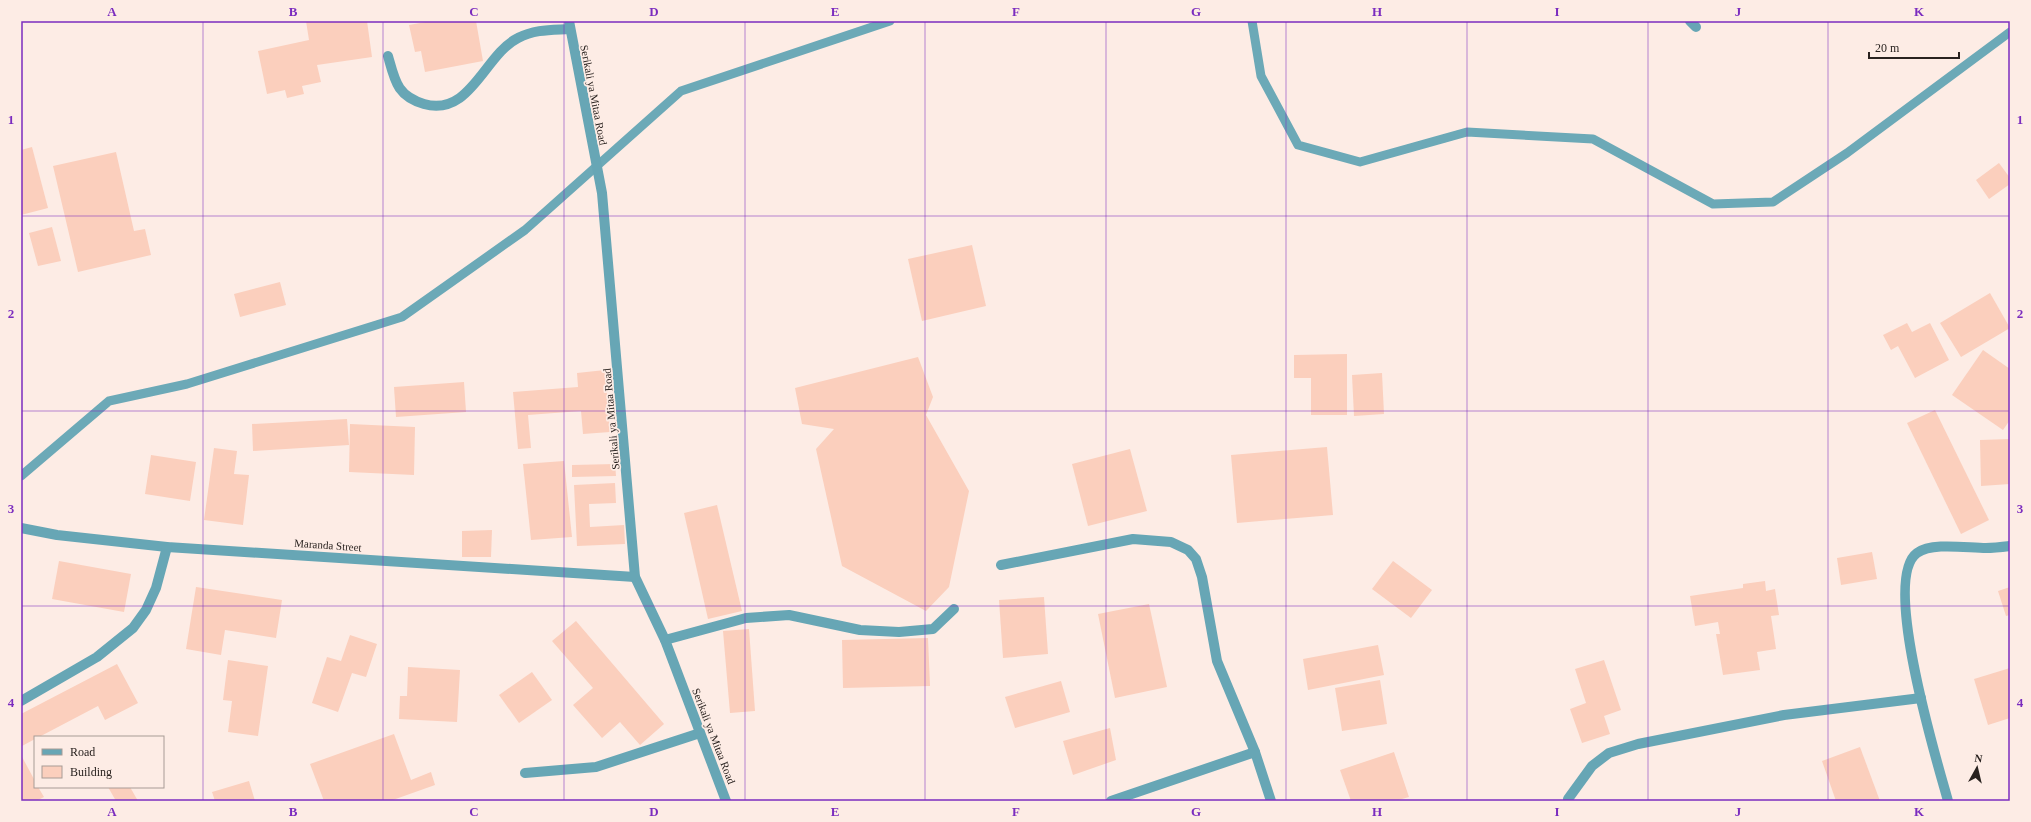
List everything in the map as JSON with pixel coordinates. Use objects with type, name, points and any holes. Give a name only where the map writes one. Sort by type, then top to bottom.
[{"type":"street","points":[[388,56],[398,88],[412,100],[434,106],[454,102],[470,90],[496,55],[518,38],[538,30],[569,25]]},
{"type":"street","name":"Serikali ya Mitaa Road","points":[[569,25],[591,144],[602,193],[635,577],[665,640],[726,801]]},
{"type":"street","name":"Maranda Street","points":[[21,528],[57,535],[167,547],[635,577]]},
{"type":"street","points":[[1001,565],[1133,538],[1171,542],[1188,550],[1196,559],[1202,578],[1217,661],[1255,752],[1271,801]]},
{"type":"street","points":[[1948,801],[1911,654],[1904,600],[1908,566],[1916,553],[1926,549],[1937,547],[1988,548],[2010,546]]},
{"type":"street","points":[[21,701],[97,657],[133,628],[146,610],[156,588],[167,547]]},
{"type":"street","points":[[665,640],[746,618],[789,615],[860,630],[899,632],[933,629],[954,609]]},
{"type":"street","points":[[1568,799],[1592,766],[1609,754],[1638,744],[1784,715],[1921,698]]},
{"type":"street","points":[[525,773],[596,767],[700,733]]},
{"type":"street","points":[[1111,801],[1255,752]]},
{"type":"building","points":[[306,21],[367,21],[372,57],[317,65],[321,82],[302,86],[304,94],[287,98],[285,90],[267,94],[258,51],[309,40]]},
{"type":"building","points":[[431,21],[476,21],[483,61],[425,72],[421,51],[415,52],[409,25]]},
{"type":"building","points":[[32,147],[48,208],[21,215],[21,150]]},
{"type":"building","points":[[116,152],[134,231],[145,229],[151,255],[78,272],[53,166]]},
{"type":"building","points":[[1999,163],[2010,178],[2010,184],[1989,199],[1976,180]]},
{"type":"building","points":[[52,227],[61,261],[38,266],[29,233]]},
{"type":"building","points":[[972,245],[986,306],[922,321],[908,259]]},
{"type":"building","points":[[280,282],[286,305],[240,317],[234,294]]},
{"type":"building","points":[[1990,293],[2010,328],[1961,357],[1940,323]]},
{"type":"building","points":[[1907,323],[1912,332],[1930,323],[1949,360],[1915,378],[1898,346],[1891,350],[1883,335]]},
{"type":"building","points":[[1983,350],[2010,369],[2010,420],[2003,430],[1952,395]]},
{"type":"building","points":[[1347,354],[1347,415],[1311,415],[1311,378],[1294,378],[1294,355]]},
{"type":"building","points":[[918,357],[933,397],[926,415],[969,491],[949,587],[926,611],[842,566],[816,449],[834,429],[802,424],[795,388]]},
{"type":"building","points":[[605,370],[610,432],[583,434],[581,411],[528,415],[531,448],[518,449],[513,392],[578,387],[577,373]]},
{"type":"building","points":[[1382,373],[1384,414],[1354,416],[1352,375]]},
{"type":"building","points":[[464,382],[466,412],[396,417],[394,387]]},
{"type":"building","points":[[1935,410],[1989,520],[1961,534],[1907,423]]},
{"type":"building","points":[[347,419],[349,445],[253,451],[252,424]]},
{"type":"building","points":[[350,424],[415,427],[414,475],[349,472]]},
{"type":"building","points":[[2010,439],[2010,484],[1981,486],[1980,440]]},
{"type":"building","points":[[1327,447],[1333,515],[1237,523],[1231,455]]},
{"type":"building","points":[[214,448],[237,451],[234,474],[249,475],[243,525],[204,520]]},
{"type":"building","points":[[1130,449],[1147,511],[1088,526],[1072,464]]},
{"type":"building","points":[[151,455],[196,462],[190,501],[145,494]]},
{"type":"building","points":[[564,461],[572,537],[531,540],[523,464]]},
{"type":"building","points":[[615,464],[616,476],[572,477],[572,465]]},
{"type":"building","points":[[615,483],[616,503],[589,504],[590,527],[624,525],[625,544],[577,546],[574,485]]},
{"type":"building","points":[[717,505],[742,611],[708,619],[684,513]]},
{"type":"building","points":[[492,530],[491,557],[462,557],[462,531]]},
{"type":"building","points":[[1872,552],[1877,579],[1841,585],[1837,558]]},
{"type":"building","points":[[59,561],[131,574],[124,612],[52,599]]},
{"type":"building","points":[[1393,561],[1432,590],[1411,618],[1372,589]]},
{"type":"building","points":[[1765,581],[1766,591],[1775,589],[1779,615],[1771,616],[1776,649],[1757,652],[1760,670],[1723,675],[1716,634],[1720,634],[1718,622],[1695,626],[1690,596],[1743,588],[1743,584]]},
{"type":"building","points":[[196,587],[282,600],[276,638],[225,630],[221,655],[186,649]]},
{"type":"building","points":[[2010,587],[2010,615],[2006,616],[1998,591]]},
{"type":"building","points":[[1044,597],[1048,654],[1003,658],[999,600]]},
{"type":"building","points":[[1149,604],[1167,687],[1115,698],[1098,614]]},
{"type":"building","points":[[576,621],[664,724],[640,745],[620,722],[602,738],[573,705],[593,688],[552,641]]},
{"type":"building","points":[[749,629],[755,711],[730,713],[723,631]]},
{"type":"building","points":[[350,635],[377,644],[366,677],[352,673],[338,712],[312,703],[327,657],[341,661]]},
{"type":"building","points":[[928,638],[930,686],[843,688],[842,640]]},
{"type":"building","points":[[1378,645],[1384,675],[1308,690],[1303,659]]},
{"type":"building","points":[[228,660],[268,666],[258,736],[228,732],[232,701],[223,700]]},
{"type":"building","points":[[1604,660],[1621,710],[1604,716],[1610,734],[1582,743],[1570,709],[1586,703],[1575,669]]},
{"type":"building","points":[[117,664],[138,703],[105,720],[98,706],[41,736],[34,736],[34,740],[22,746],[21,714]]},
{"type":"building","points":[[408,667],[460,670],[457,722],[399,719],[400,696],[407,696]]},
{"type":"building","points":[[2010,668],[2010,718],[1988,725],[1974,679]]},
{"type":"building","points":[[532,672],[552,700],[519,723],[499,695]]},
{"type":"building","points":[[1380,680],[1387,724],[1342,731],[1335,688]]},
{"type":"building","points":[[1061,681],[1070,712],[1015,728],[1005,697]]},
{"type":"building","points":[[1110,728],[1116,760],[1073,775],[1063,741]]},
{"type":"building","points":[[394,734],[411,780],[431,772],[435,785],[390,801],[324,801],[310,764]]},
{"type":"building","points":[[1860,747],[1880,801],[1836,801],[1822,761]]},
{"type":"building","points":[[1394,752],[1409,797],[1395,801],[1351,801],[1340,770]]},
{"type":"building","points":[[21,755],[34,779],[34,788],[39,788],[44,797],[36,801],[21,801]]},
{"type":"building","points":[[249,781],[255,801],[215,801],[212,792]]},
{"type":"building","points":[[109,788],[131,788],[138,801],[116,801]]},
{"type":"waterway","points":[[21,476],[109,401],[187,384],[402,317],[525,230],[681,91],[890,21]]},
{"type":"waterway","points":[[1252,21],[1261,76],[1298,145],[1360,162],[1467,132],[1593,139],[1713,204],[1773,202],[1847,153],[2010,32]]}]
